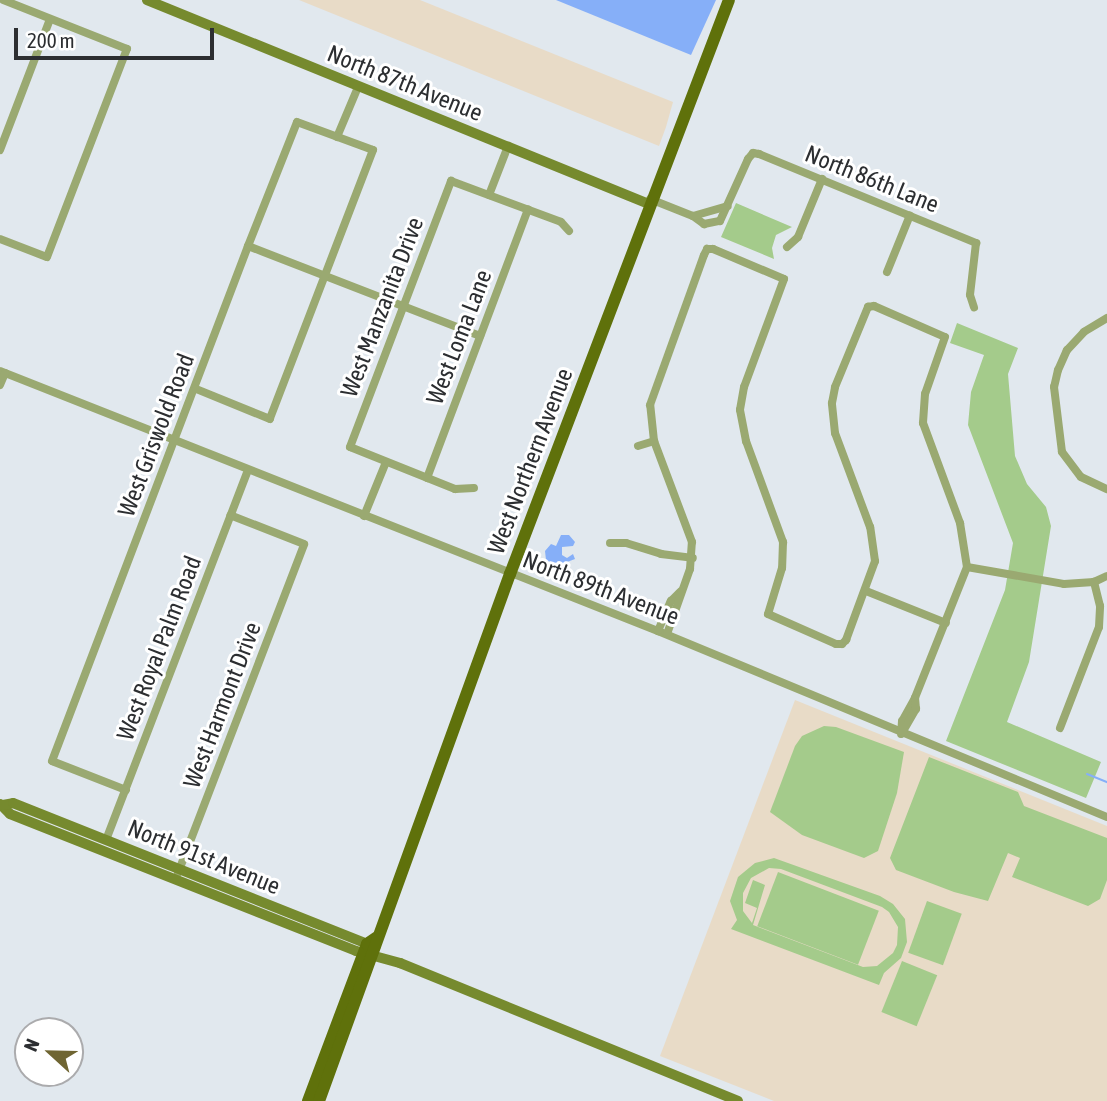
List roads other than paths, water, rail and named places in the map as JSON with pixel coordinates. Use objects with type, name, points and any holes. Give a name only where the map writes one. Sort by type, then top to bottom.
[{"type":"main road","name":"North 87th Avenue","points":[[147,0],[358,87],[650,202]]},
{"type":"main road","name":"West Northern Avenue","points":[[319,1101],[510,574],[729,0]]},
{"type":"main road","name":"North 91st Avenue","points":[[1,804],[13,803],[106,840],[220,898],[374,950]]},
{"type":"main road","name":"North 91st Avenue","points":[[1,804],[10,814],[54,831],[281,910],[737,1101]]},
{"type":"main road","points":[[54,831],[72,833],[96,842],[106,840]]},
{"type":"main road","points":[[220,898],[242,901],[271,913],[281,910]]},
{"type":"main road","name":"West Northern Avenue","points":[[308,1101],[374,950]]},
{"type":"street","points":[[0,239],[47,257],[127,49],[3,0]]},
{"type":"street","points":[[0,150],[50,19]]},
{"type":"street","points":[[196,389],[270,419],[373,150],[337,137],[358,87]]},
{"type":"street","name":"West Griswold Road","points":[[126,790],[52,761],[297,122],[337,137]]},
{"type":"street","points":[[508,146],[489,195],[561,222],[569,231]]},
{"type":"street","name":"North 86th Lane","points":[[728,206],[753,153],[910,215],[976,243],[970,295],[974,307]]},
{"type":"street","points":[[788,247],[798,237],[822,179]]},
{"type":"street","name":"West Manzanita Drive","points":[[386,462],[350,447],[451,181],[489,195]]},
{"type":"street","name":"North 87th Avenue","points":[[650,202],[694,216],[705,224],[712,223]]},
{"type":"street","points":[[694,216],[728,206]]},
{"type":"street","points":[[710,213],[712,223],[720,221],[728,206]]},
{"type":"street","name":"West Loma Lane","points":[[426,478],[528,209]]},
{"type":"street","points":[[887,272],[910,215]]},
{"type":"street","points":[[248,246],[480,336]]},
{"type":"street","points":[[663,632],[671,601],[680,592],[693,558],[689,530],[654,441],[650,420],[653,388],[707,249],[713,249],[783,279],[744,387],[740,410],[746,441],[783,542],[782,568],[768,614],[842,645],[873,572],[874,546],[835,433],[832,403],[868,307],[874,306],[945,337],[925,394],[923,423],[960,523],[967,567],[915,698],[902,722],[901,734]]},
{"type":"street","points":[[1107,317],[1084,332],[1062,358],[1055,380],[1057,434],[1062,452],[1081,477],[1107,489]]},
{"type":"street","points":[[1077,324],[1084,332]]},
{"type":"street","points":[[0,385],[2,372]]},
{"type":"street","name":"North 89th Avenue","points":[[2,372],[663,632],[901,734],[1107,817]]},
{"type":"street","points":[[638,446],[654,441]]},
{"type":"street","points":[[364,516],[386,462],[455,489],[474,488]]},
{"type":"street","name":"West Royal Palm Road","points":[[106,840],[248,470]]},
{"type":"street","name":"West Harmont Drive","points":[[177,875],[304,544],[230,515]]},
{"type":"street","points":[[610,543],[626,543],[662,554],[693,558]]},
{"type":"street","points":[[967,567],[1063,584],[1094,582],[1107,576]]},
{"type":"street","points":[[1060,727],[1099,627],[1100,606],[1094,582]]},
{"type":"street","points":[[866,591],[946,624]]},
{"type":"water","points":[[556,0],[716,0],[691,55]]},
{"type":"water","points":[[561,535],[569,535],[575,542],[573,546],[562,547],[562,555],[567,558],[573,554],[575,559],[554,567],[546,560],[545,551],[551,544],[556,546]]},
{"type":"waterway","points":[[1087,774],[1107,782]]}]
